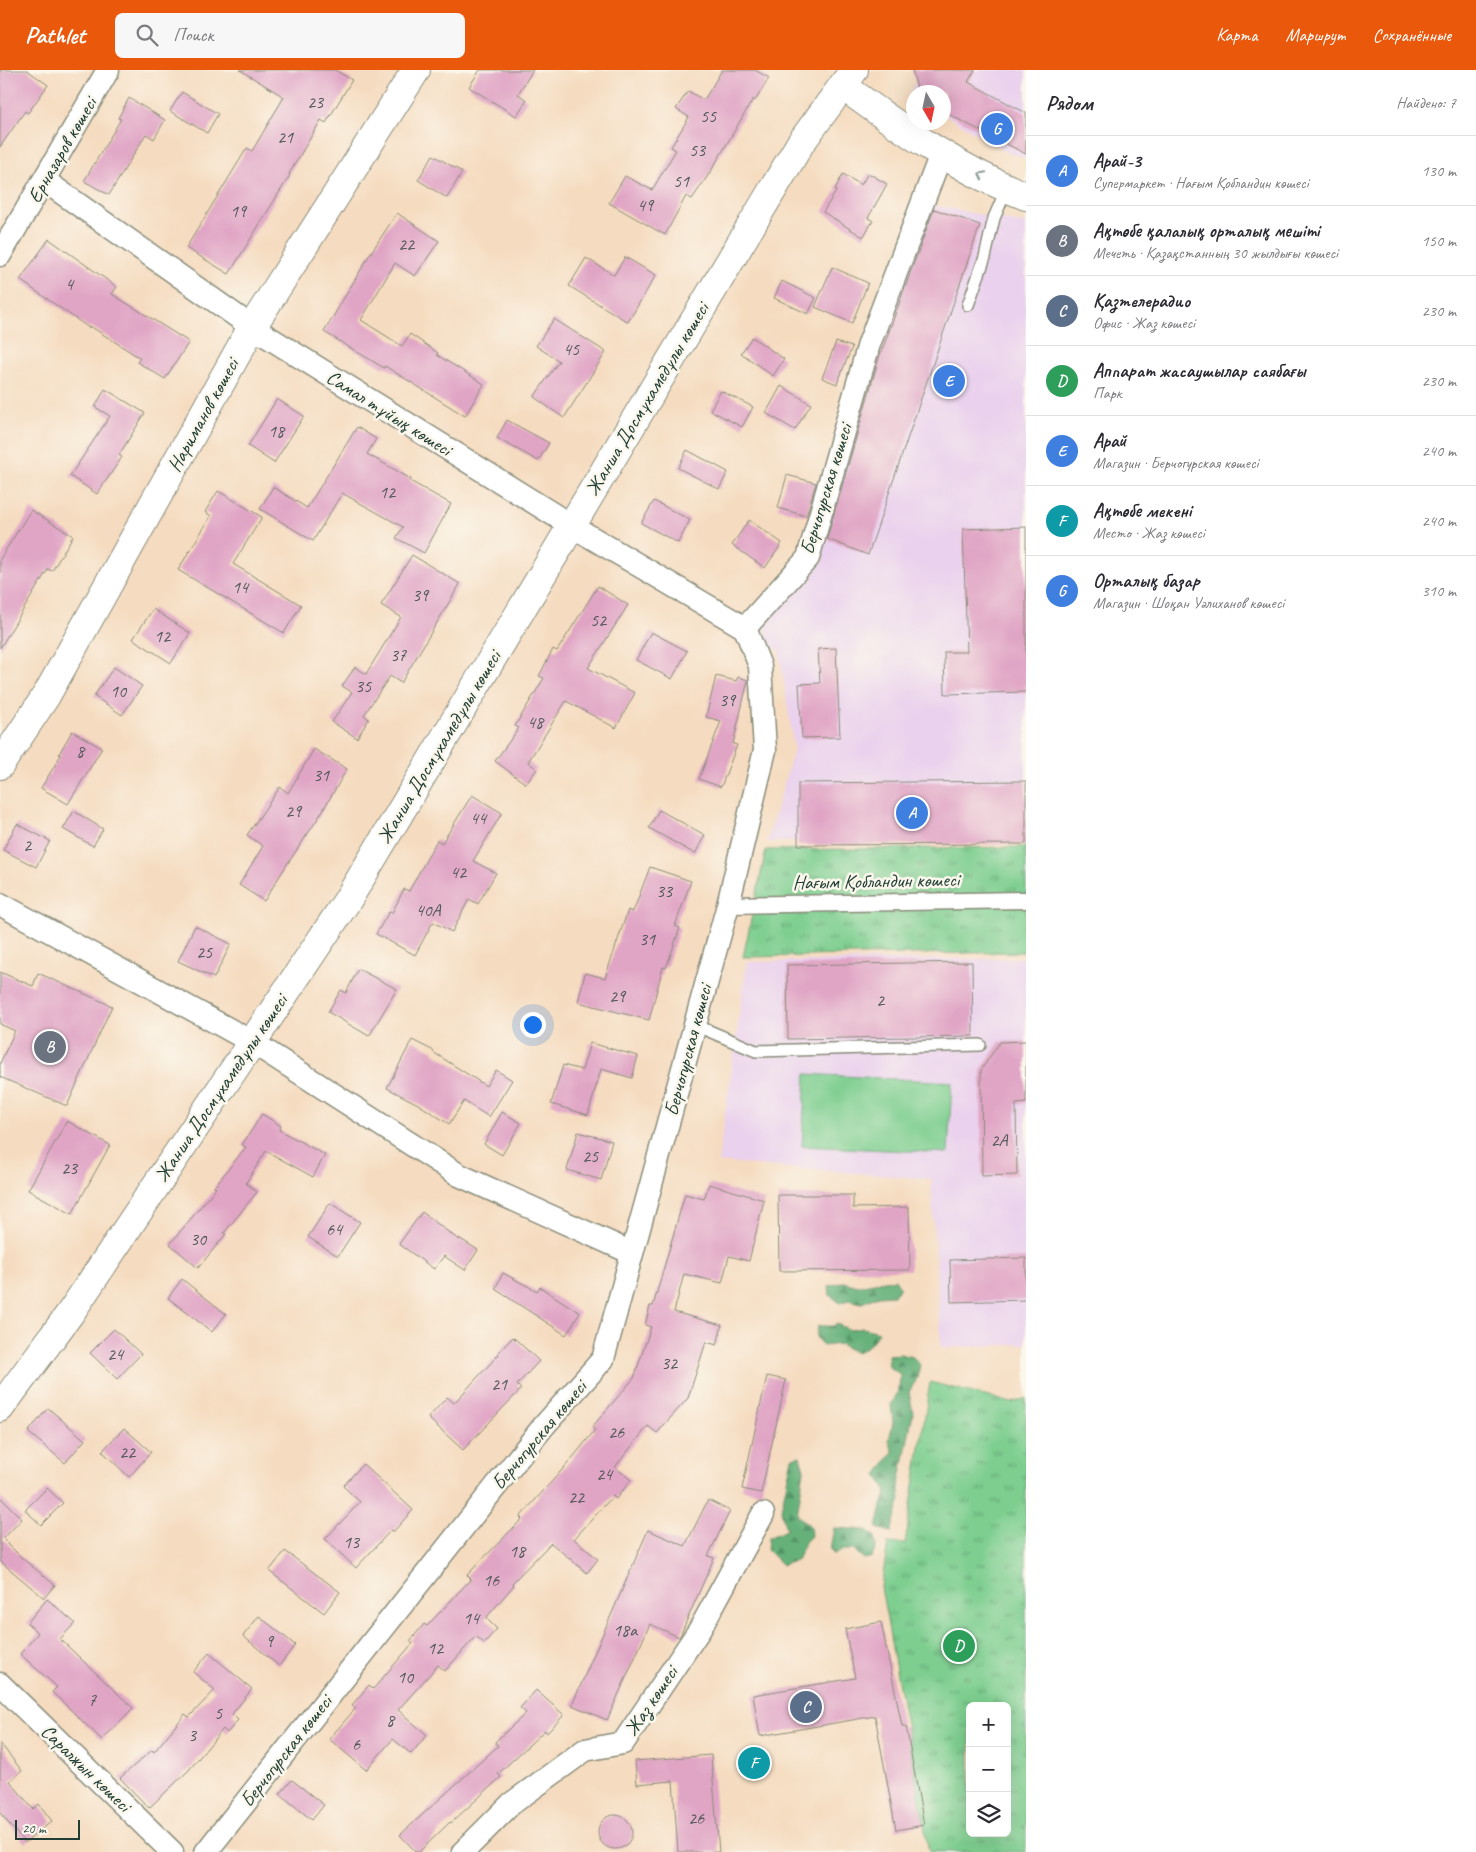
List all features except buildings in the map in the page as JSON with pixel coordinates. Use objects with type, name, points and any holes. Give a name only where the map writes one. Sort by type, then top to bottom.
[{"type":"street","name":"Ерназаров көшесі","points":[[0,255],[45,181],[108,70]]},
{"type":"street","name":"Нариманов көшесі","points":[[0,765],[46,696],[252,327],[416,70]]},
{"type":"street","points":[[849,78],[941,154],[1017,192]]},
{"type":"street","name":"Жанша Досмұхамедұлы көшесі","points":[[0,1408],[71,1312],[347,901],[800,144],[849,78]]},
{"type":"street","name":"Берчогурская көшесі","points":[[206,1852],[542,1428],[603,1359],[728,905],[765,750],[760,666],[745,628],[808,558],[869,344],[941,154]]},
{"type":"street","name":"Самал тұйық көшесі","points":[[45,181],[252,327],[572,526],[745,628]]},
{"type":"street","name":"Нағым Қобландин көшесі","points":[[728,905],[1026,900]]},
{"type":"street","points":[[0,904],[252,1042],[459,1175],[632,1253]]},
{"type":"street","name":"Жаз көшесі","points":[[463,1852],[511,1804],[585,1750],[623,1743],[700,1629],[763,1514]]},
{"type":"street","name":"Саралжын көшесі","points":[[0,1684],[172,1852]]},
{"type":"lane","points":[[968,305],[985,256],[994,218],[1017,192]]},
{"type":"lane","points":[[695,1025],[756,1051],[980,1046]]},
{"type":"shaded area","points":[[922,70],[1026,70],[1026,158],[1008,153],[951,118],[951,85],[914,85]]},
{"type":"shaded area","points":[[928,204],[1026,224],[1026,839],[767,842],[794,749],[779,649],[766,648],[765,614],[823,560],[822,537]]},
{"type":"shaded area","points":[[1026,958],[1026,1344],[941,1348],[931,1179],[718,1162],[747,962]]},
{"type":"green space","points":[[1026,847],[1026,952],[743,957],[766,850]]},
{"type":"green space","points":[[806,1074],[952,1082],[948,1153],[802,1146]]},
{"type":"green space","points":[[895,1279],[900,1287],[894,1295],[878,1296],[862,1303],[848,1300],[840,1303],[830,1295],[829,1286],[843,1282],[858,1286]]},
{"type":"green space","points":[[837,1324],[850,1330],[863,1328],[879,1332],[870,1344],[857,1353],[840,1344],[823,1346],[816,1337],[818,1326],[833,1326]]},
{"type":"green space","points":[[900,1354],[913,1357],[920,1365],[917,1378],[909,1392],[913,1413],[899,1484],[901,1499],[891,1532],[877,1528],[887,1491],[877,1475],[893,1452],[889,1440],[893,1422],[891,1405],[899,1390],[900,1374],[889,1367],[888,1355]]},
{"type":"green space","points":[[930,1382],[1012,1403],[1026,1398],[1026,1852],[929,1852],[881,1587],[888,1543],[905,1544]]},
{"type":"green space","points":[[800,1456],[804,1470],[797,1515],[810,1526],[811,1536],[805,1542],[797,1560],[782,1565],[767,1550],[768,1538],[786,1530],[781,1509],[792,1458]]},
{"type":"green space","points":[[834,1528],[866,1530],[875,1536],[876,1547],[872,1557],[864,1559],[854,1550],[843,1550],[834,1555],[830,1549]]},
{"type":"place","name":"Орталық базар","points":[[997,129]]},
{"type":"place","name":"Арай","points":[[949,381]]},
{"type":"place","name":"Арай-3","points":[[912,813]]},
{"type":"place","name":"Ақтөбе қалалық орталық мешіті","points":[[50,1047]]},
{"type":"place","name":"Аппарат жасаушылар саябағы","points":[[959,1646]]},
{"type":"place","name":"Қазтелерадио","points":[[806,1707]]},
{"type":"place","name":"Ақтөбе мекені","points":[[754,1763]]}]
